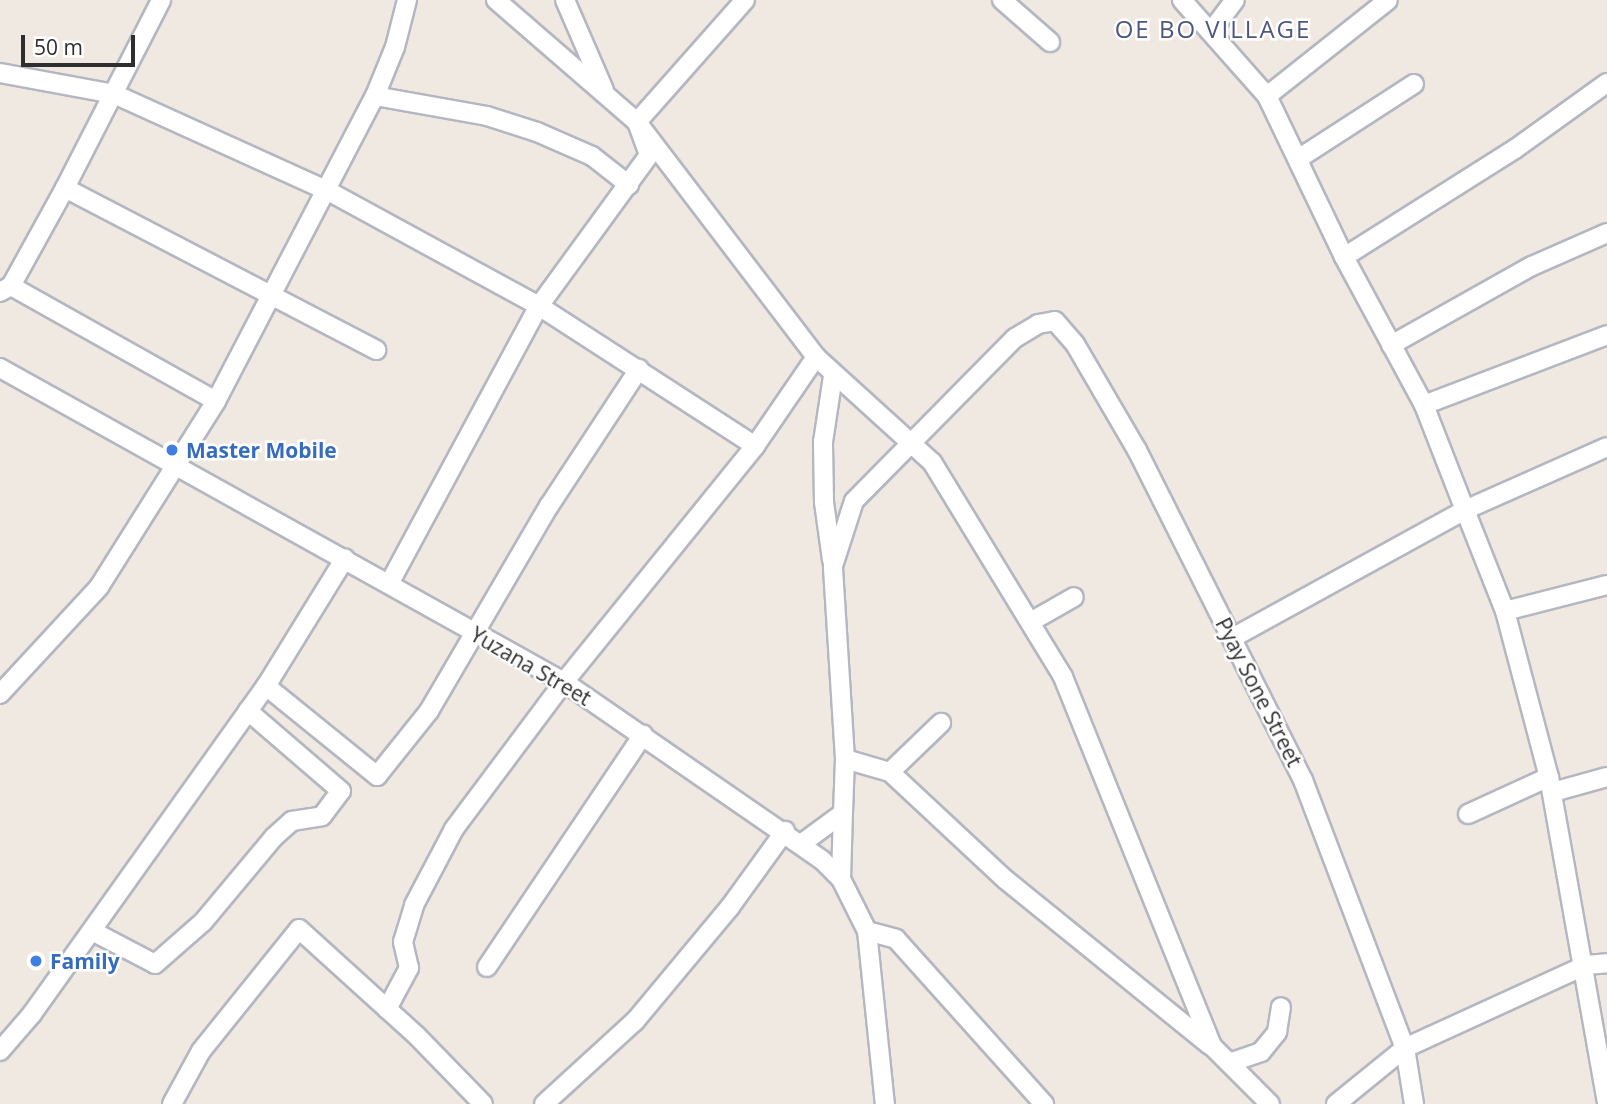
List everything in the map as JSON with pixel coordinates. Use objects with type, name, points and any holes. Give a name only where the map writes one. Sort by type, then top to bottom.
[{"type":"street","points":[[161,0],[65,188],[6,289],[216,401]]},
{"type":"street","points":[[0,694],[99,587],[174,463],[216,401],[328,191],[375,96],[395,47],[407,0]]},
{"type":"street","points":[[496,0],[637,122],[816,357],[833,376],[913,443],[942,477],[1032,621],[1063,677],[1100,758],[1212,1046]]},
{"type":"street","points":[[565,0],[606,93]]},
{"type":"street","points":[[637,122],[746,0]]},
{"type":"street","points":[[1002,0],[1050,42]]},
{"type":"street","points":[[1182,0],[1213,29],[1267,96],[1344,257],[1424,405],[1505,611],[1551,785],[1586,965],[1607,1103]]},
{"type":"street","points":[[1213,29],[1235,0]]},
{"type":"street","points":[[1267,96],[1388,0]]},
{"type":"street","points":[[0,73],[114,94],[328,191],[539,306],[755,446]]},
{"type":"street","points":[[1344,257],[1515,149],[1607,83]]},
{"type":"street","points":[[1298,159],[1414,84]]},
{"type":"street","points":[[375,96],[487,116],[537,132],[592,156],[629,185]]},
{"type":"street","points":[[389,584],[539,306],[649,155],[637,122]]},
{"type":"street","points":[[65,188],[376,350]]},
{"type":"street","points":[[1391,345],[1532,266],[1607,233]]},
{"type":"street","name":"Pyay Sone Street","points":[[913,443],[1015,338],[1038,324],[1055,321],[1075,344],[1137,450],[1303,780],[1405,1048],[1414,1104]]},
{"type":"street","points":[[1424,405],[1607,335]]},
{"type":"street","points":[[387,1009],[409,968],[403,942],[414,905],[454,829],[564,682],[755,446],[816,357]]},
{"type":"street","name":"Yuzana Street","points":[[0,368],[564,682],[801,844],[841,879],[867,931],[885,1104]]},
{"type":"street","points":[[266,686],[377,776],[429,711],[549,506],[639,369]]},
{"type":"street","points":[[833,376],[823,442],[824,502],[832,566],[845,759],[841,879]]},
{"type":"street","points":[[832,566],[854,501],[913,443]]},
{"type":"street","points":[[1232,638],[1465,510],[1607,447]]},
{"type":"street","points":[[0,1051],[92,931],[266,686],[345,558]]},
{"type":"street","points":[[1505,611],[1607,585]]},
{"type":"street","points":[[1032,621],[1074,597]]},
{"type":"street","points":[[92,931],[155,964],[203,922],[274,837],[292,821],[322,816],[341,791],[248,711]]},
{"type":"street","points":[[890,772],[941,723]]},
{"type":"street","points":[[487,967],[643,735]]},
{"type":"street","points":[[845,759],[890,772],[1006,880],[1212,1046],[1270,1104]]},
{"type":"street","points":[[1468,814],[1551,785],[1607,777]]},
{"type":"street","points":[[801,844],[843,813]]},
{"type":"street","points":[[544,1104],[635,1021],[730,907],[785,831]]},
{"type":"street","points":[[172,1104],[201,1051],[299,929],[387,1009],[483,1104]]},
{"type":"street","points":[[867,931],[896,939],[1044,1104]]},
{"type":"street","points":[[1336,1104],[1405,1048],[1586,965],[1607,963]]},
{"type":"street","points":[[1229,1063],[1261,1052],[1277,1032],[1281,1007]]},
{"type":"place","name":"Master Mobile","points":[[172,450]]},
{"type":"place","name":"Family","points":[[36,961]]},
{"type":"district","name":"OE BO VILLAGE","points":[[1213,29]]}]
